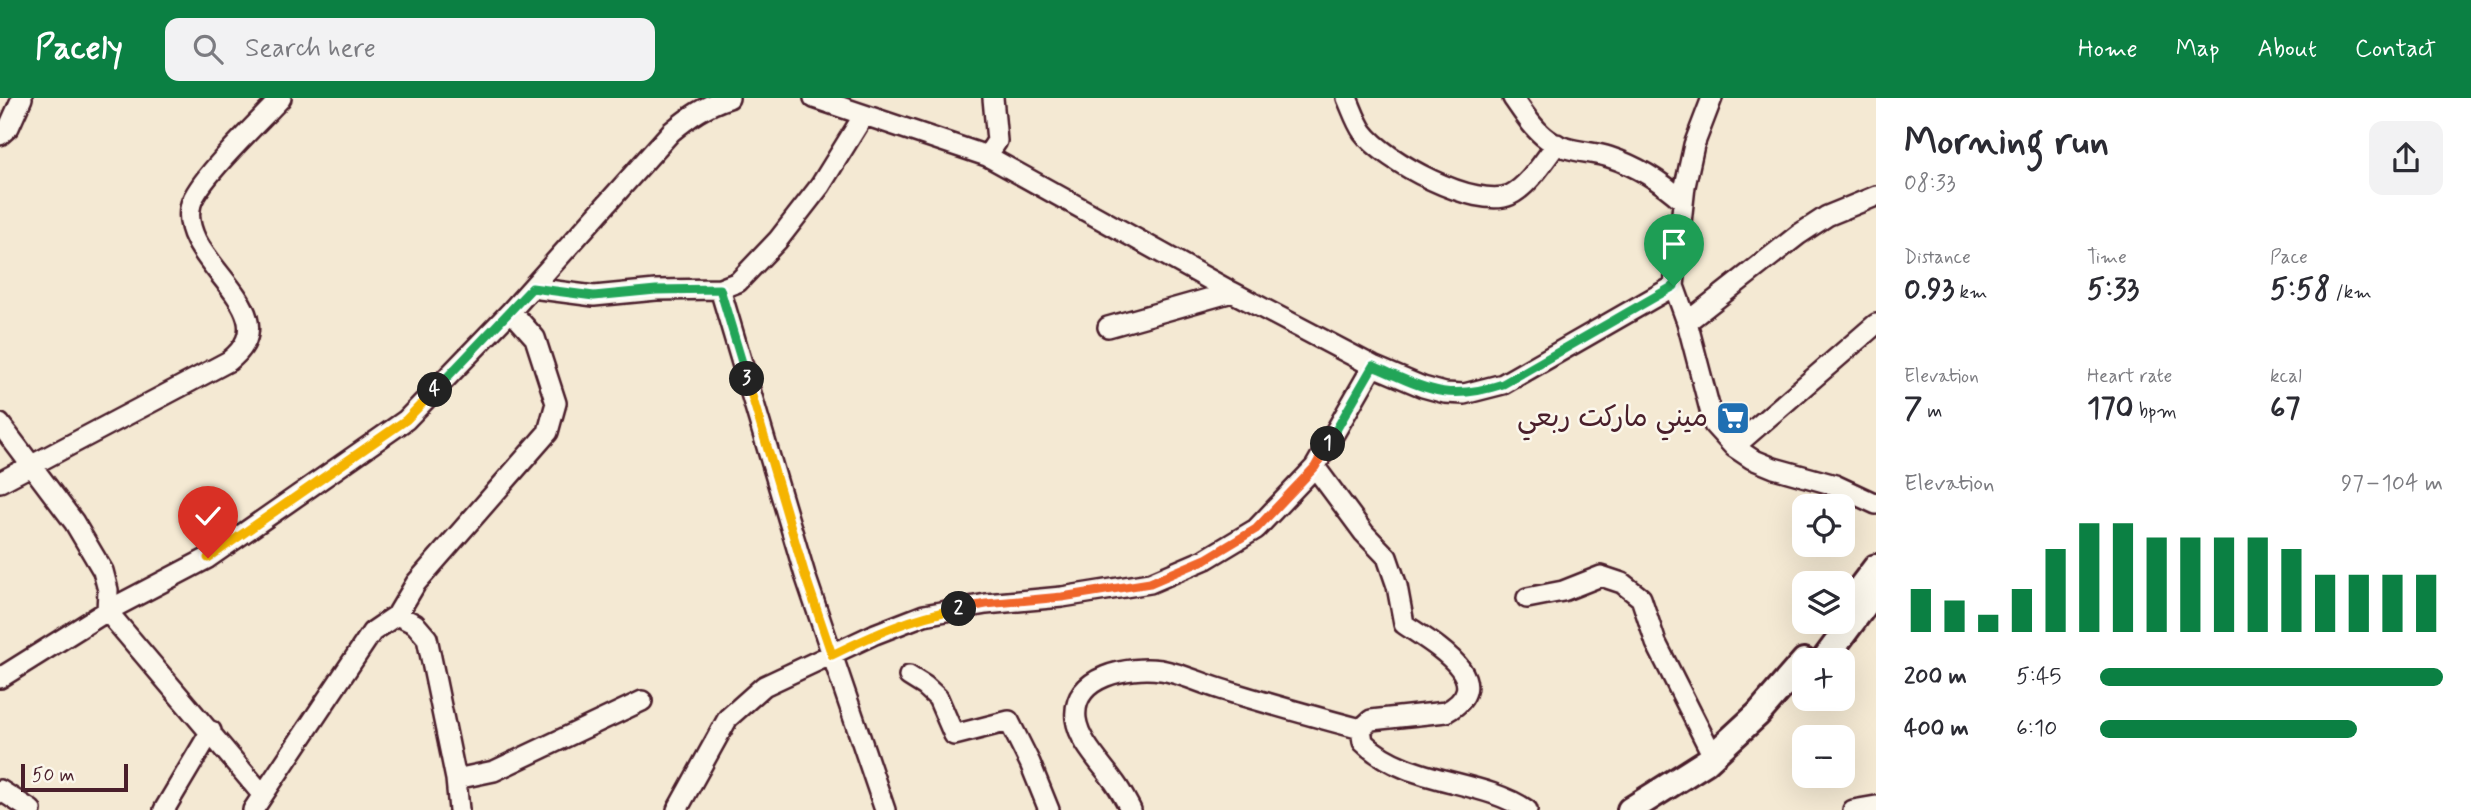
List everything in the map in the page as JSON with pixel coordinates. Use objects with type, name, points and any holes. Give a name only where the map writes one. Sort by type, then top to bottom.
[{"type":"main road","points":[[1855,596],[1876,567]]},
{"type":"main road","points":[[1833,648],[1875,593]]},
{"type":"main road","points":[[1814,648],[1825,634]]},
{"type":"main road","points":[[1630,810],[1713,756],[1758,714],[1792,675]]},
{"type":"main road","points":[[1657,810],[1713,774],[1741,751],[1792,697]]},
{"type":"street","points":[[0,135],[9,127],[22,98]]},
{"type":"street","points":[[0,482],[229,361],[241,352],[251,328],[244,308],[195,238],[189,219],[191,202],[201,185],[281,98]]},
{"type":"street","points":[[0,678],[107,611],[208,558],[406,420],[532,288],[671,132],[691,105],[729,98]]},
{"type":"street","points":[[987,156],[997,141],[993,98]]},
{"type":"street","points":[[1347,98],[1363,131],[1381,150],[1406,169],[1449,187],[1493,198],[1507,197],[1518,191],[1557,144]]},
{"type":"street","points":[[1513,98],[1548,140],[1609,158],[1646,173],[1666,185],[1683,201]]},
{"type":"street","points":[[1712,98],[1694,145],[1683,201],[1674,286],[1687,322],[1714,425],[1734,447],[1774,468],[1835,485],[1876,492]]},
{"type":"street","points":[[821,99],[987,156],[1232,292],[1373,366],[1423,387],[1445,393],[1464,394],[1503,384],[1674,286]]},
{"type":"street","points":[[532,288],[594,296],[656,290],[720,289],[738,282],[778,240],[820,186],[864,115]]},
{"type":"street","points":[[1687,322],[1798,235],[1827,216],[1876,196]]},
{"type":"street","points":[[720,289],[805,575],[885,810]]},
{"type":"street","points":[[1108,327],[1232,292]]},
{"type":"street","points":[[0,424],[74,523],[103,571],[108,590],[107,611],[211,731],[258,802],[372,632],[397,615],[416,583],[548,432],[556,403],[535,338],[511,311]]},
{"type":"street","points":[[1734,447],[1876,324]]},
{"type":"street","points":[[677,810],[728,718],[764,686],[875,634],[924,615],[986,604],[1062,597],[1150,583],[1206,559],[1256,529],[1315,467],[1373,366]]},
{"type":"street","points":[[1315,467],[1364,533],[1387,557],[1398,586],[1404,624],[1456,660],[1465,675],[1463,698],[1446,712],[1371,720],[1361,729]]},
{"type":"street","points":[[1835,485],[1876,504]]},
{"type":"street","points":[[1527,598],[1563,591],[1601,576],[1622,583],[1641,598],[1656,643],[1713,756]]},
{"type":"street","points":[[397,615],[415,624],[427,638],[456,779],[459,810]]},
{"type":"street","points":[[1131,810],[1094,755],[1076,722],[1078,705],[1086,690],[1108,675],[1136,669],[1174,673],[1226,691],[1361,729]]},
{"type":"street","points":[[909,676],[925,685],[938,698],[954,735],[959,736],[1009,721],[1049,810]]},
{"type":"street","points":[[456,779],[494,771],[642,701]]},
{"type":"street","points":[[1361,729],[1363,742],[1389,761],[1489,794],[1527,810]]},
{"type":"street","points":[[164,810],[211,731]]},
{"type":"street","points":[[0,790],[31,810]]},
{"type":"street","points":[[1853,810],[1876,806]]},
{"type":"place","name":"ميني ماركت ربعي","points":[[1733,418]]},
{"type":"route","points":[[208,558],[406,420],[532,288],[594,296],[656,290],[720,289],[805,575],[832,655],[875,634],[924,615],[986,604],[1062,597],[1150,583],[1206,559],[1256,529],[1315,467],[1373,366],[1423,387],[1445,393],[1464,394],[1485,390],[1503,384],[1674,286]]}]
